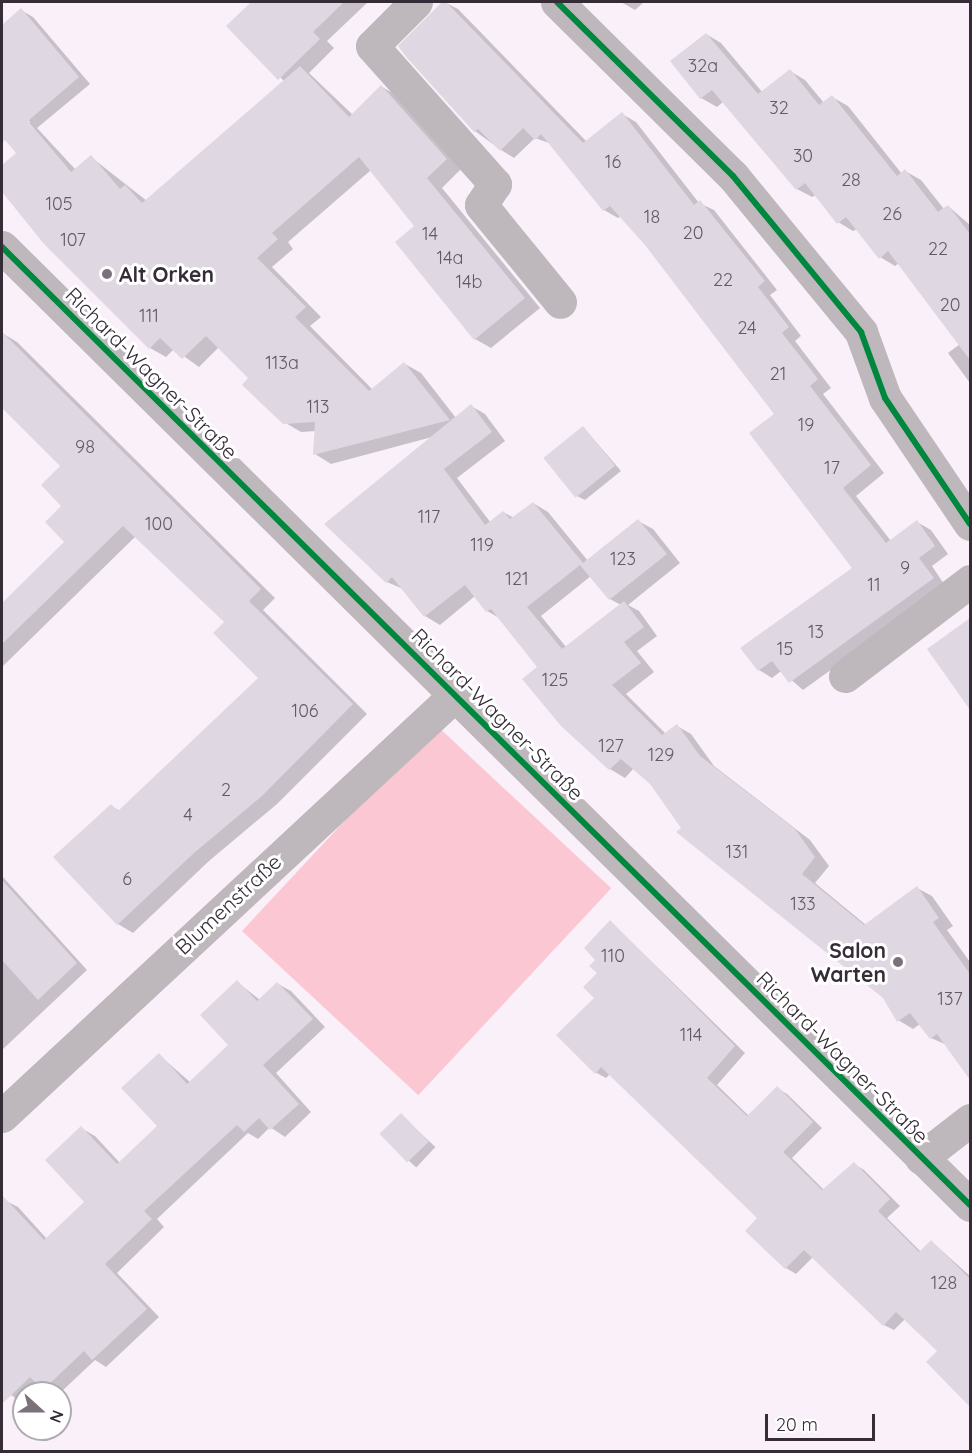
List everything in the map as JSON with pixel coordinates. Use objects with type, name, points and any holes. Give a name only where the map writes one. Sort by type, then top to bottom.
[{"type":"street","points":[[416,2],[372,46],[495,184],[481,205],[560,302]]},
{"type":"street","points":[[558,2],[733,176],[861,332],[885,398],[970,524]]},
{"type":"street","name":"Richard-Wagner-Straße","points":[[2,247],[970,1205]]},
{"type":"street","points":[[845,676],[970,581]]},
{"type":"street","name":"Blumenstraße","points":[[2,1116],[456,694]]},
{"type":"street","points":[[921,1158],[970,1120]]},
{"type":"shaded area","points":[[435,724],[611,888],[418,1095],[242,931]]},
{"type":"building","points":[[251,2],[344,2],[313,32],[320,39],[278,80],[226,26]]},
{"type":"building","points":[[442,2],[446,2],[583,143],[622,112],[694,205],[700,200],[765,281],[758,287],[789,327],[782,333],[818,379],[810,386],[871,465],[843,488],[886,543],[917,520],[935,546],[919,558],[934,578],[789,683],[772,661],[758,671],[740,648],[852,568],[749,433],[774,414],[645,245],[610,206],[603,211],[541,134],[535,140],[523,128],[500,151],[478,129],[474,132],[408,59],[398,46]]},
{"type":"building","points":[[21,8],[79,77],[28,121],[71,172],[91,155],[120,189],[125,185],[142,203],[300,66],[349,117],[381,85],[447,159],[427,178],[525,298],[474,340],[395,242],[414,226],[359,157],[272,233],[278,239],[257,258],[306,307],[295,317],[369,391],[404,362],[450,420],[313,455],[315,422],[283,424],[242,385],[248,378],[206,336],[182,359],[160,338],[149,349],[44,244],[2,192],[2,165],[16,153],[5,140],[2,143],[2,25]]},
{"type":"building","points":[[706,33],[758,94],[790,69],[819,105],[832,95],[897,176],[905,169],[938,212],[948,205],[970,234],[970,360],[888,251],[879,259],[846,217],[837,224],[805,183],[796,190],[712,90],[700,99],[670,61]]},
{"type":"building","points":[[2,332],[261,589],[249,601],[353,704],[262,796],[194,853],[117,925],[53,857],[111,804],[118,811],[258,678],[213,633],[224,622],[123,526],[2,644],[2,603],[64,542],[45,522],[61,506],[41,485],[60,466],[2,408]]},
{"type":"building","points":[[471,404],[492,432],[444,469],[485,525],[503,511],[510,519],[533,502],[583,563],[638,519],[667,554],[609,600],[580,565],[527,607],[562,649],[624,601],[644,627],[624,642],[641,663],[612,685],[662,735],[677,724],[700,756],[795,829],[815,857],[802,874],[864,925],[917,886],[939,918],[933,922],[970,974],[970,1080],[937,1034],[930,1039],[910,1013],[897,1022],[883,998],[676,832],[681,828],[650,784],[621,759],[609,770],[561,726],[522,679],[537,667],[491,609],[486,612],[465,585],[424,617],[392,577],[386,583],[324,524]]},
{"type":"building","points":[[583,426],[615,466],[575,498],[543,458]]},
{"type":"building","points":[[970,618],[970,710],[927,649]]},
{"type":"building","points":[[2,880],[77,963],[38,1000],[2,960]]},
{"type":"building","points":[[610,920],[735,1046],[707,1078],[747,1116],[777,1086],[813,1122],[783,1152],[822,1190],[854,1162],[890,1199],[878,1211],[919,1252],[931,1240],[970,1279],[970,1407],[926,1362],[937,1351],[896,1312],[883,1326],[804,1250],[785,1269],[745,1231],[757,1218],[601,1067],[595,1074],[556,1035],[594,998],[583,987],[597,973],[589,966],[595,960],[584,948]]},
{"type":"building","points":[[237,980],[257,1001],[277,982],[313,1019],[263,1065],[299,1104],[270,1130],[259,1118],[244,1132],[237,1125],[144,1211],[152,1219],[105,1264],[147,1309],[92,1360],[84,1351],[52,1381],[34,1381],[30,1377],[26,1381],[12,1381],[12,1394],[2,1404],[2,1195],[44,1240],[84,1202],[45,1160],[81,1126],[117,1164],[157,1126],[121,1088],[159,1053],[187,1084],[228,1045],[200,1015]]},
{"type":"building","points":[[401,1113],[429,1142],[407,1163],[379,1134]]},
{"type":"cycle path","points":[[557,2],[733,176],[861,332],[885,398],[970,524]]},
{"type":"cycle path","points":[[2,247],[970,1205]]},
{"type":"place","name":"Alt Orken","points":[[107,274]]},
{"type":"place","name":"Salon Warten","points":[[898,962]]}]
